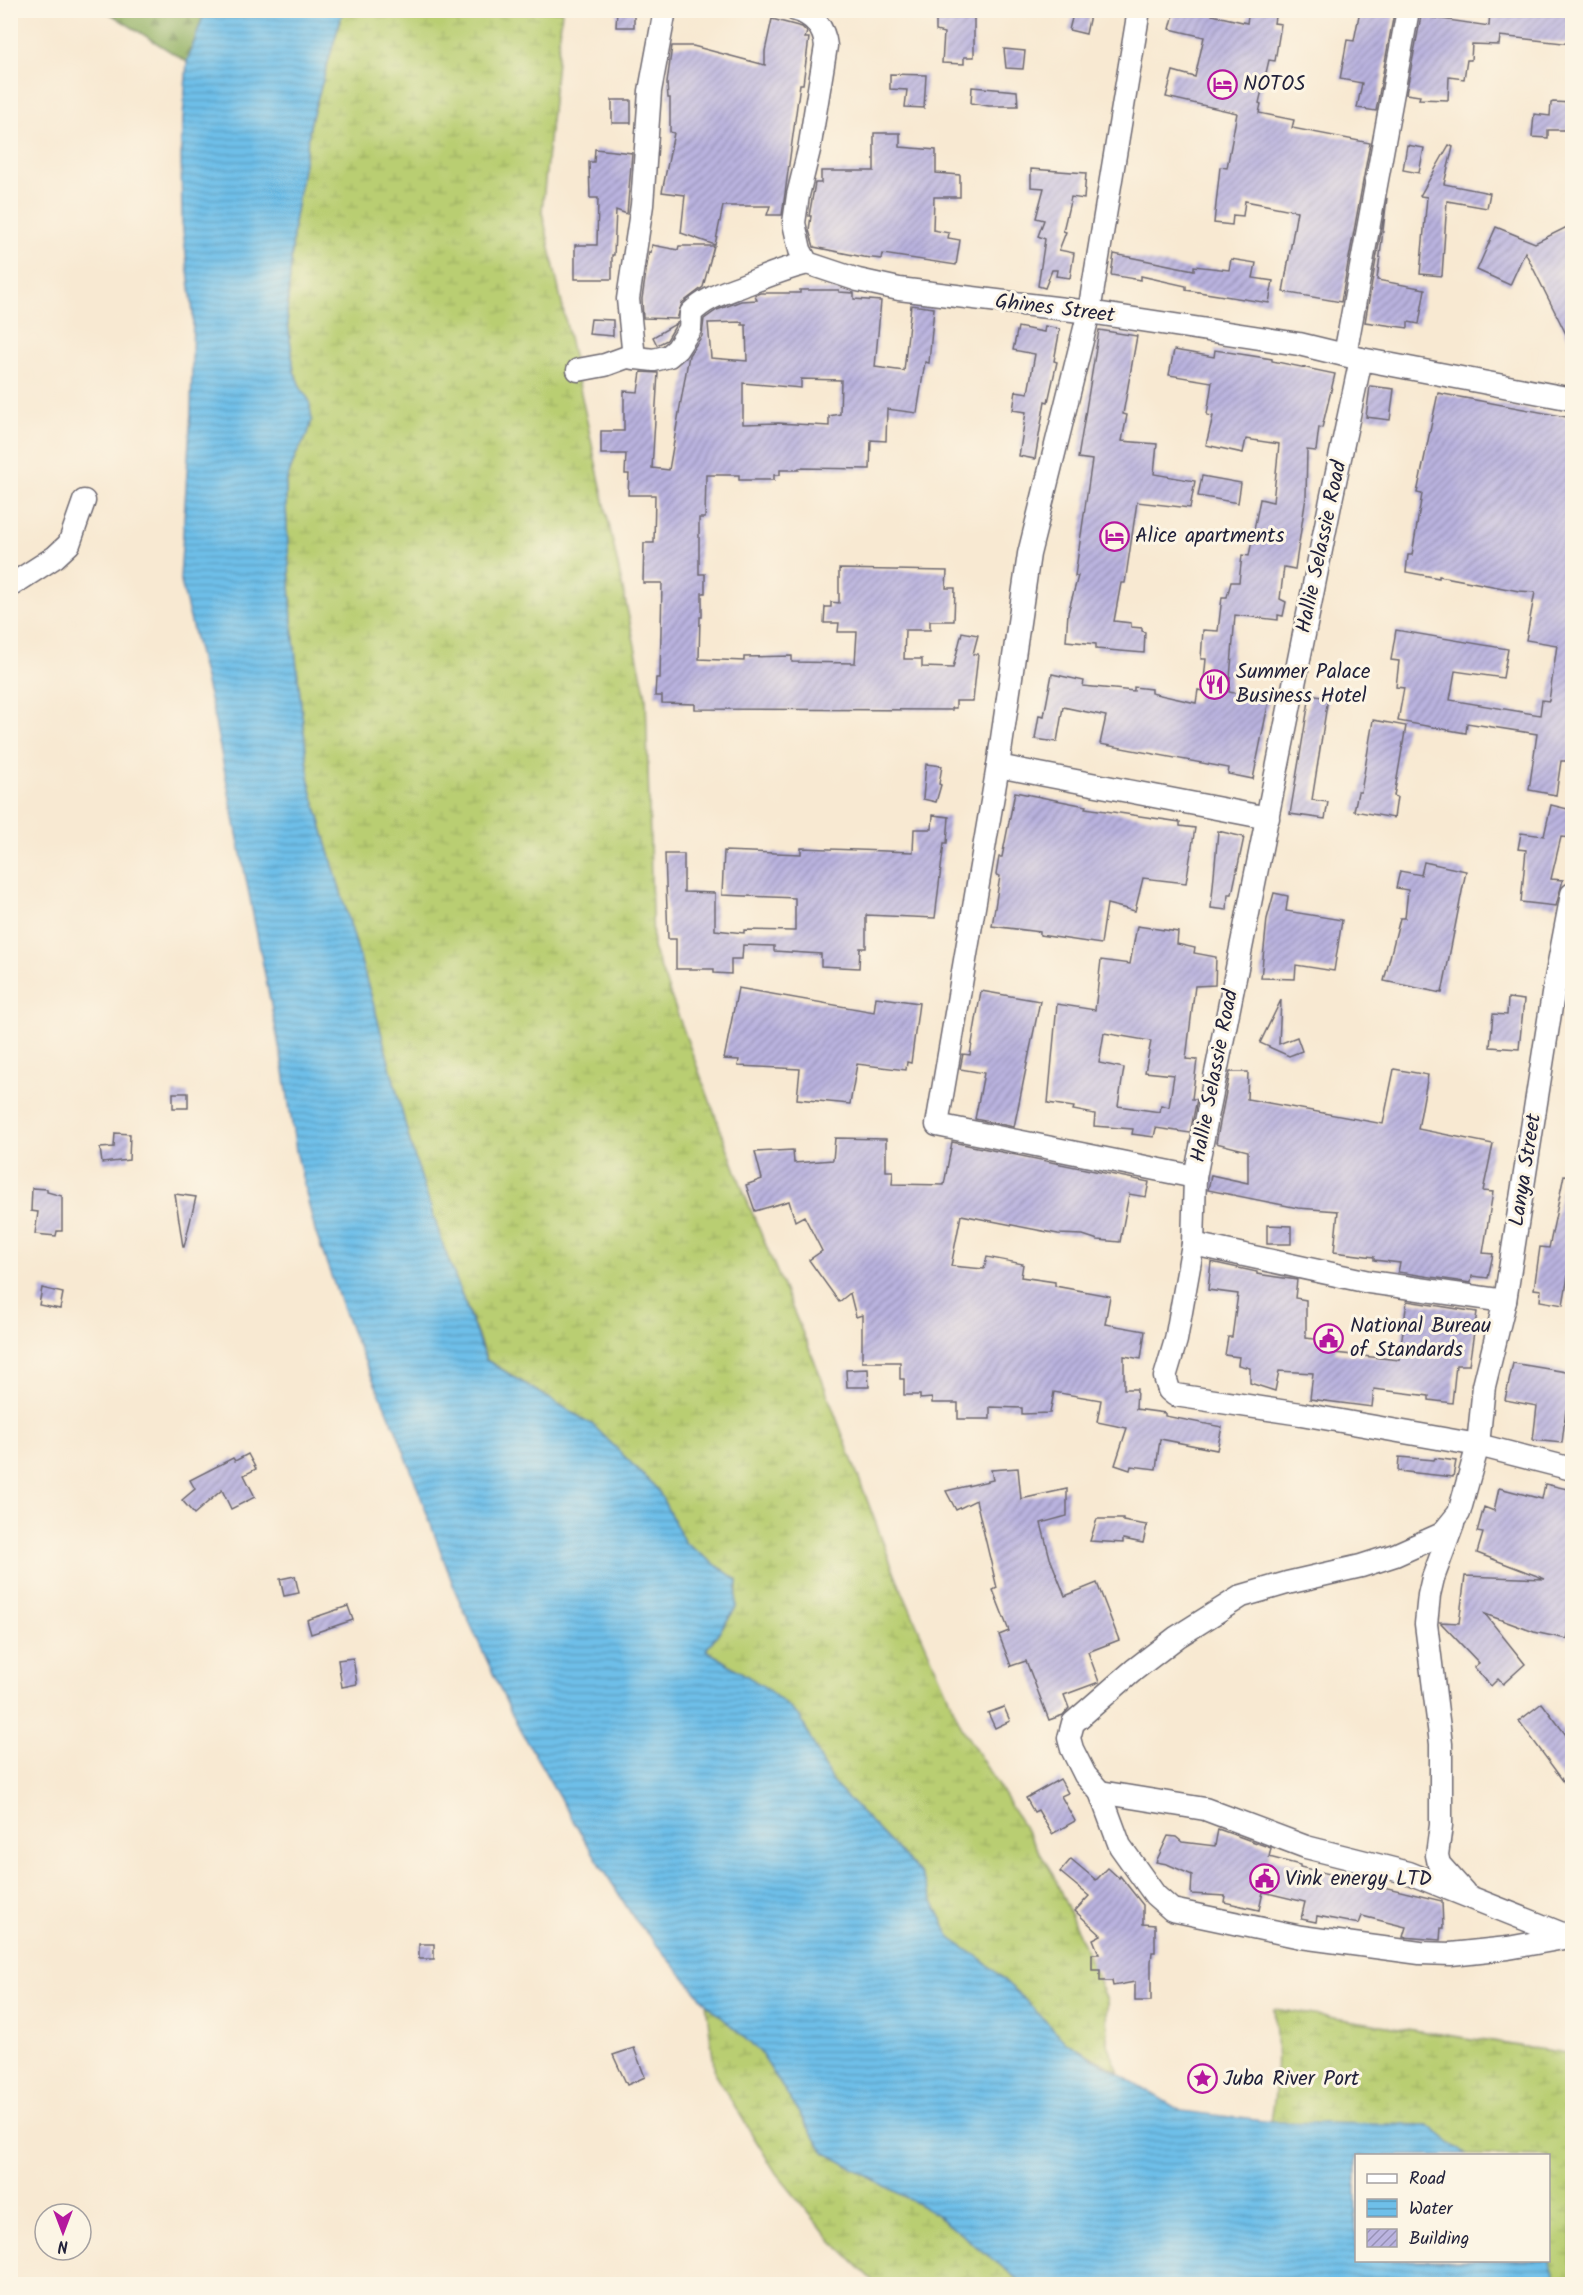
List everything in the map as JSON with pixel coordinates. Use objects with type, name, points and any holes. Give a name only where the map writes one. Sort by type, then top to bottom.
[{"type":"street","points":[[634,358],[628,299],[642,205],[650,90],[665,10]]},
{"type":"street","points":[[578,370],[605,365],[627,357],[654,360],[669,356],[677,349],[690,329],[691,313],[714,296],[782,269],[807,262],[800,250],[794,223],[826,46],[824,32],[816,22],[796,10]]},
{"type":"street","points":[[1139,10],[1089,312],[1029,554],[998,766],[937,1125],[1195,1177]]},
{"type":"street","name":"Hallie Selassie Road","points":[[1408,10],[1331,500],[1195,1177],[1193,1244],[1176,1341],[1165,1377],[1169,1390],[1175,1395],[1478,1445],[1572,1469]]},
{"type":"street","name":"Ghines Street","points":[[807,262],[858,280],[899,289],[1089,312],[1299,344],[1353,357],[1572,399]]},
{"type":"street","points":[[10,586],[55,557],[69,544],[84,501]]},
{"type":"street","points":[[998,766],[1268,818]]},
{"type":"street","name":"Lanya Street","points":[[1467,1896],[1439,1864],[1437,1855],[1441,1825],[1441,1744],[1426,1624],[1429,1595],[1433,1578],[1459,1513],[1478,1445],[1484,1386],[1505,1301],[1568,935],[1572,894]]},
{"type":"street","points":[[1193,1244],[1369,1282],[1505,1301]]},
{"type":"street","points":[[1454,1522],[1442,1534],[1395,1555],[1350,1569],[1242,1596],[1177,1637],[1134,1670],[1073,1723],[1070,1738],[1076,1758],[1085,1774],[1100,1792],[1120,1846],[1155,1895],[1172,1910],[1301,1936],[1420,1953],[1451,1954],[1571,1938]]},
{"type":"street","points":[[1100,1792],[1205,1809],[1306,1847],[1409,1873],[1571,1938]]},
{"type":"green space","points":[[106,11],[205,11],[187,62]]},
{"type":"green space","points":[[343,11],[562,11],[542,211],[646,697],[653,948],[746,1198],[819,1372],[896,1577],[962,1728],[1053,1874],[1107,2000],[1108,2046],[1119,2072],[1067,2043],[984,1961],[951,1939],[920,1873],[832,1782],[800,1717],[766,1688],[706,1650],[736,1608],[737,1580],[685,1543],[658,1490],[593,1425],[487,1360],[443,1245],[411,1146],[376,1013],[310,786],[292,622],[286,483],[296,455],[308,434],[309,400],[301,389],[294,371],[287,314],[294,223],[311,121]]},
{"type":"green space","points":[[706,2003],[760,2052],[824,2152],[934,2213],[1024,2284],[876,2284],[832,2241],[776,2173],[715,2074]]},
{"type":"green space","points":[[1274,2009],[1572,2054],[1572,2284],[1559,2284],[1550,2262],[1550,2154],[1465,2154],[1428,2125],[1271,2122],[1277,2066]]},
{"type":"water","points":[[205,11],[343,11],[311,121],[294,223],[287,314],[294,371],[301,389],[309,400],[312,420],[286,482],[292,622],[310,786],[376,1013],[411,1146],[443,1245],[486,1360],[593,1425],[658,1490],[685,1543],[737,1580],[736,1608],[706,1650],[766,1688],[800,1717],[832,1782],[920,1873],[951,1939],[984,1961],[1067,2043],[1181,2111],[1271,2122],[1428,2125],[1465,2154],[1355,2154],[1355,2262],[1550,2262],[1559,2284],[1024,2284],[934,2213],[824,2152],[760,2052],[706,2003],[633,1917],[572,1819],[512,1715],[456,1593],[397,1432],[351,1331],[315,1231],[296,1151],[284,1071],[212,707],[180,578],[191,412],[193,312],[182,222],[181,146],[187,62]]},
{"type":"building","points":[[617,10],[634,10],[634,27],[616,27]]},
{"type":"building","points":[[936,10],[974,10],[974,57],[964,57],[964,64],[942,63],[944,33],[936,31]]},
{"type":"building","points":[[1074,10],[1091,10],[1086,34],[1069,30]]},
{"type":"building","points":[[1175,10],[1213,10],[1212,15],[1247,23],[1249,10],[1276,10],[1274,23],[1281,24],[1275,61],[1269,60],[1259,103],[1261,104],[1259,113],[1294,120],[1292,128],[1370,143],[1341,302],[1283,292],[1297,211],[1245,201],[1243,216],[1233,215],[1232,225],[1214,223],[1220,167],[1227,168],[1237,113],[1166,97],[1173,71],[1195,77],[1204,37],[1170,29]]},
{"type":"building","points":[[1360,10],[1394,13],[1376,111],[1357,108],[1362,83],[1340,79],[1347,40],[1354,41]]},
{"type":"building","points":[[1490,10],[1572,10],[1572,44],[1500,36],[1499,45],[1472,44],[1471,60],[1467,60],[1464,79],[1449,77],[1448,100],[1419,99],[1420,96],[1406,94],[1421,16],[1489,26]]},
{"type":"building","points":[[772,19],[802,27],[807,32],[805,38],[809,38],[803,84],[800,84],[782,215],[767,215],[770,206],[723,206],[715,245],[681,233],[685,195],[662,192],[674,133],[670,132],[670,98],[668,98],[667,83],[672,46],[693,46],[765,65],[765,51]]},
{"type":"building","points":[[1004,49],[1025,51],[1023,69],[1006,68]]},
{"type":"building","points":[[890,74],[926,75],[924,108],[905,107],[907,90],[890,89]]},
{"type":"building","points":[[972,87],[1017,91],[1018,106],[989,106],[971,103]]},
{"type":"building","points":[[612,100],[631,100],[631,123],[612,123]]},
{"type":"building","points":[[1553,102],[1572,103],[1572,130],[1548,130],[1548,138],[1532,137],[1534,114],[1550,116]]},
{"type":"building","points":[[874,133],[900,133],[900,147],[936,150],[936,173],[960,175],[960,197],[934,197],[933,230],[949,233],[948,238],[960,240],[956,265],[883,254],[882,259],[863,257],[814,247],[809,230],[811,216],[809,216],[815,183],[821,183],[821,171],[874,171]]},
{"type":"building","points":[[1407,145],[1424,148],[1419,173],[1403,170]]},
{"type":"building","points":[[1449,145],[1453,147],[1444,184],[1490,193],[1487,208],[1447,201],[1442,276],[1420,274],[1427,197],[1420,196]]},
{"type":"building","points":[[595,149],[632,153],[627,214],[616,210],[612,279],[575,279],[575,245],[597,245],[598,198],[590,198],[589,162],[594,162]]},
{"type":"building","points":[[1031,169],[1086,173],[1084,199],[1071,197],[1063,231],[1066,232],[1059,250],[1074,253],[1070,278],[1056,276],[1057,270],[1052,270],[1045,288],[1038,286],[1045,239],[1038,236],[1044,220],[1036,218],[1044,188],[1031,187]]},
{"type":"building","points":[[1387,198],[1377,280],[1425,289],[1419,324],[1408,322],[1408,328],[1365,322]]},
{"type":"building","points":[[1496,227],[1535,243],[1567,227],[1572,238],[1572,346],[1525,252],[1510,285],[1477,270]]},
{"type":"building","points":[[652,245],[678,250],[679,246],[714,246],[703,287],[682,303],[677,319],[643,318],[642,299]]},
{"type":"building","points":[[1114,254],[1194,270],[1194,266],[1229,270],[1231,259],[1256,263],[1253,278],[1273,281],[1269,303],[1186,290],[1186,286],[1141,276],[1141,280],[1111,275]]},
{"type":"building","points":[[800,290],[839,290],[839,292],[854,293],[854,299],[881,301],[875,367],[904,371],[911,305],[934,308],[929,363],[925,362],[917,413],[887,409],[886,441],[871,440],[870,469],[780,470],[780,475],[774,475],[774,480],[739,480],[739,475],[706,475],[705,518],[699,518],[699,574],[705,574],[705,593],[702,593],[699,659],[744,661],[744,657],[792,656],[792,662],[855,663],[857,632],[838,632],[839,623],[824,623],[825,607],[831,607],[831,602],[839,603],[839,569],[947,571],[946,588],[955,588],[954,621],[930,621],[930,630],[905,630],[904,659],[922,659],[922,667],[953,668],[962,632],[978,635],[973,654],[978,654],[973,701],[956,701],[956,708],[952,710],[695,709],[695,704],[662,703],[662,696],[655,696],[656,678],[660,678],[662,583],[643,583],[644,543],[654,543],[655,495],[628,495],[629,474],[625,474],[626,454],[601,454],[601,431],[624,431],[624,391],[638,392],[641,372],[658,373],[652,468],[669,470],[689,355],[702,336],[704,319],[717,310],[741,301],[757,300],[755,295],[760,293],[800,293]],"holes":[[[742,322],[742,325],[746,325],[747,361],[711,358],[708,323]],[[801,379],[841,380],[840,414],[829,416],[829,426],[778,423],[743,424],[743,383],[801,388]]]},
{"type":"building","points":[[591,319],[613,320],[613,336],[589,334]]},
{"type":"building","points":[[677,323],[667,340],[657,345],[653,337]]},
{"type":"building","points":[[1045,326],[1060,329],[1054,361],[1057,362],[1048,402],[1045,401],[1035,459],[1019,456],[1026,412],[1013,410],[1016,391],[1028,393],[1035,354],[1013,350],[1018,327],[1044,332]]},
{"type":"building","points":[[1099,330],[1137,336],[1123,414],[1127,415],[1122,441],[1157,444],[1154,474],[1195,481],[1190,508],[1137,502],[1125,583],[1121,583],[1114,621],[1131,623],[1131,627],[1142,628],[1145,632],[1144,653],[1096,649],[1096,644],[1066,641],[1068,613],[1078,576],[1075,576],[1092,460],[1078,458]]},
{"type":"building","points":[[1174,350],[1214,357],[1215,350],[1272,359],[1272,361],[1335,374],[1322,428],[1319,427],[1316,451],[1307,450],[1306,497],[1295,569],[1284,567],[1280,599],[1286,602],[1283,616],[1278,615],[1278,620],[1235,615],[1229,692],[1269,700],[1253,779],[1228,774],[1229,768],[1100,744],[1106,716],[1063,707],[1057,742],[1035,739],[1039,715],[1044,716],[1052,674],[1084,681],[1083,686],[1134,691],[1134,687],[1151,689],[1151,693],[1196,703],[1198,690],[1203,691],[1206,659],[1201,659],[1203,630],[1218,631],[1222,597],[1227,597],[1231,582],[1239,582],[1242,555],[1249,556],[1260,499],[1273,502],[1279,444],[1246,439],[1243,453],[1206,445],[1213,416],[1207,415],[1212,382],[1169,375]]},
{"type":"building","points":[[1370,386],[1394,389],[1390,420],[1366,417]]},
{"type":"building","points":[[1438,393],[1572,418],[1572,726],[1570,744],[1572,744],[1572,761],[1561,761],[1556,795],[1529,790],[1537,734],[1467,723],[1466,733],[1398,721],[1404,688],[1396,687],[1399,661],[1391,660],[1396,630],[1508,649],[1503,678],[1455,671],[1450,700],[1540,715],[1542,700],[1549,701],[1557,645],[1526,640],[1535,592],[1406,572],[1408,555],[1412,555],[1422,494],[1417,493]]},
{"type":"building","points":[[1202,476],[1241,483],[1238,503],[1198,496]]},
{"type":"building","points":[[1310,695],[1328,698],[1312,800],[1328,802],[1325,819],[1290,814]]},
{"type":"building","points":[[1373,720],[1406,726],[1394,796],[1397,797],[1394,818],[1354,811],[1358,792],[1361,792]]},
{"type":"building","points":[[926,764],[942,766],[939,784],[941,785],[936,802],[923,799]]},
{"type":"building","points":[[1015,792],[1086,806],[1085,808],[1180,822],[1180,826],[1195,828],[1186,883],[1143,878],[1135,911],[1107,904],[1101,944],[1040,935],[1040,932],[992,926],[1000,876],[996,875],[999,857],[1002,857]]},
{"type":"building","points":[[1551,805],[1572,810],[1572,838],[1561,837],[1551,879],[1563,880],[1556,906],[1521,902],[1526,850],[1518,849],[1521,833],[1544,836]]},
{"type":"building","points":[[933,815],[949,817],[935,918],[866,915],[866,948],[860,948],[859,968],[821,966],[821,954],[774,951],[774,946],[743,945],[742,959],[731,959],[731,974],[714,973],[714,969],[676,969],[676,939],[668,939],[665,854],[684,854],[684,892],[715,893],[715,930],[744,933],[744,930],[795,931],[795,898],[722,895],[724,851],[801,854],[801,848],[913,852],[914,829],[932,829]]},
{"type":"building","points":[[1218,831],[1244,837],[1232,894],[1228,894],[1227,910],[1211,908]]},
{"type":"building","points":[[1424,862],[1466,871],[1442,993],[1384,981],[1400,918],[1405,918],[1408,890],[1396,888],[1400,871],[1421,875]]},
{"type":"building","points":[[1274,893],[1288,896],[1286,911],[1342,920],[1334,971],[1296,965],[1295,979],[1261,978],[1267,919]]},
{"type":"building","points":[[1137,926],[1178,932],[1177,944],[1195,948],[1194,953],[1216,957],[1215,985],[1195,986],[1186,1059],[1197,1060],[1192,1099],[1197,1099],[1190,1133],[1156,1128],[1154,1137],[1132,1134],[1133,1129],[1094,1126],[1095,1114],[1073,1110],[1074,1107],[1048,1103],[1057,1004],[1095,1010],[1101,960],[1130,964]],"holes":[[[1104,1033],[1151,1041],[1145,1072],[1174,1075],[1169,1107],[1161,1105],[1160,1112],[1118,1106],[1124,1068],[1099,1063]]]},
{"type":"building","points":[[738,988],[874,1012],[876,997],[919,1003],[911,1063],[907,1062],[906,1070],[857,1064],[850,1104],[797,1099],[800,1069],[738,1066],[739,1060],[724,1059]]},
{"type":"building","points":[[981,991],[1040,1001],[1014,1127],[975,1119],[984,1073],[960,1069],[963,1054],[970,1055]]},
{"type":"building","points":[[1508,998],[1524,1000],[1519,1049],[1490,1047],[1493,1014],[1507,1015]]},
{"type":"building","points":[[1281,1000],[1279,1044],[1297,1037],[1302,1051],[1289,1056],[1260,1043]]},
{"type":"building","points":[[1394,1069],[1428,1075],[1418,1129],[1493,1144],[1483,1191],[1493,1192],[1483,1253],[1493,1254],[1488,1278],[1472,1276],[1471,1283],[1398,1272],[1400,1263],[1334,1252],[1338,1211],[1298,1208],[1208,1190],[1211,1175],[1248,1183],[1248,1151],[1216,1143],[1230,1072],[1248,1072],[1247,1099],[1383,1124]]},
{"type":"building","points":[[173,1093],[188,1093],[188,1108],[173,1108]]},
{"type":"building","points":[[115,1133],[130,1134],[129,1160],[102,1163],[100,1148],[114,1147]]},
{"type":"building","points":[[835,1138],[886,1139],[886,1171],[893,1171],[892,1184],[944,1185],[952,1142],[1149,1182],[1146,1197],[1129,1194],[1120,1242],[1098,1240],[1083,1235],[1058,1234],[961,1215],[951,1266],[984,1269],[987,1257],[1023,1264],[1021,1277],[1055,1282],[1055,1286],[1110,1296],[1105,1324],[1145,1331],[1141,1359],[1124,1356],[1124,1389],[1137,1389],[1136,1409],[1165,1413],[1165,1416],[1222,1427],[1217,1450],[1160,1439],[1156,1469],[1131,1466],[1130,1470],[1115,1465],[1127,1428],[1097,1422],[1101,1400],[1054,1392],[1050,1413],[1022,1414],[1022,1408],[990,1407],[990,1419],[958,1419],[958,1403],[932,1403],[932,1398],[920,1399],[920,1395],[904,1395],[904,1379],[900,1379],[900,1362],[862,1362],[862,1315],[856,1317],[850,1293],[839,1302],[809,1260],[822,1251],[804,1216],[795,1221],[789,1201],[755,1211],[746,1185],[762,1179],[755,1152],[793,1150],[794,1163],[833,1160]]},
{"type":"building","points":[[1564,1175],[1572,1176],[1572,1229],[1569,1251],[1572,1253],[1563,1305],[1540,1301],[1541,1290],[1534,1289],[1540,1247],[1549,1248]]},
{"type":"building","points":[[32,1188],[47,1189],[47,1192],[62,1196],[62,1231],[57,1231],[56,1236],[35,1234],[38,1212],[31,1211]]},
{"type":"building","points":[[175,1194],[196,1197],[184,1247],[183,1247]]},
{"type":"building","points":[[1267,1225],[1291,1226],[1291,1244],[1267,1244]]},
{"type":"building","points":[[1211,1262],[1257,1272],[1257,1274],[1297,1280],[1295,1298],[1306,1300],[1306,1338],[1337,1342],[1335,1353],[1399,1360],[1407,1301],[1477,1312],[1469,1365],[1456,1365],[1452,1403],[1429,1400],[1429,1396],[1374,1389],[1372,1407],[1310,1399],[1313,1373],[1279,1371],[1275,1391],[1250,1383],[1250,1368],[1238,1365],[1239,1357],[1225,1355],[1228,1337],[1232,1337],[1238,1294],[1208,1290]]},
{"type":"building","points":[[42,1288],[63,1293],[60,1309],[39,1305]]},
{"type":"building","points":[[1513,1363],[1572,1373],[1572,1412],[1566,1410],[1562,1443],[1533,1440],[1537,1406],[1505,1400]]},
{"type":"building","points":[[868,1369],[869,1387],[847,1387],[846,1370]]},
{"type":"building","points":[[248,1454],[256,1469],[244,1475],[255,1497],[231,1509],[222,1490],[194,1514],[182,1500],[195,1489],[190,1480],[233,1458],[235,1461]]},
{"type":"building","points":[[1399,1457],[1456,1461],[1453,1477],[1398,1471]]},
{"type":"building","points":[[1018,1468],[1021,1499],[1067,1489],[1067,1516],[1041,1523],[1050,1558],[1065,1596],[1097,1583],[1119,1640],[1088,1652],[1099,1682],[1064,1695],[1069,1708],[1063,1715],[1049,1720],[1026,1661],[1011,1666],[999,1635],[1009,1631],[993,1590],[997,1588],[976,1500],[956,1510],[946,1491],[993,1480],[991,1470]]},
{"type":"building","points":[[1545,1484],[1572,1490],[1572,1515],[1568,1533],[1572,1535],[1572,1618],[1567,1639],[1534,1632],[1485,1614],[1525,1664],[1503,1684],[1498,1679],[1491,1686],[1474,1667],[1479,1663],[1440,1622],[1459,1623],[1465,1576],[1545,1579],[1477,1553],[1483,1533],[1477,1532],[1484,1507],[1494,1511],[1499,1488],[1542,1499]]},
{"type":"building","points":[[1097,1519],[1123,1519],[1123,1521],[1147,1525],[1143,1543],[1123,1539],[1123,1543],[1090,1541]]},
{"type":"building","points":[[295,1576],[299,1593],[284,1596],[280,1579]]},
{"type":"building","points":[[348,1606],[353,1620],[311,1634],[307,1620]]},
{"type":"building","points":[[353,1658],[357,1684],[342,1687],[338,1660]]},
{"type":"building","points":[[1542,1703],[1572,1743],[1572,1793],[1519,1721]]},
{"type":"building","points":[[1004,1707],[1010,1721],[995,1728],[988,1713]]},
{"type":"building","points":[[1060,1779],[1068,1793],[1061,1796],[1075,1821],[1052,1834],[1038,1810],[1034,1812],[1026,1798]]},
{"type":"building","points":[[1218,1829],[1271,1848],[1269,1857],[1300,1865],[1300,1867],[1442,1901],[1443,1928],[1441,1928],[1440,1940],[1403,1937],[1406,1927],[1362,1916],[1359,1924],[1317,1916],[1316,1922],[1301,1919],[1305,1902],[1263,1892],[1259,1910],[1224,1902],[1225,1896],[1191,1894],[1192,1875],[1167,1864],[1156,1862],[1168,1836],[1176,1837],[1182,1842],[1215,1846]]},
{"type":"building","points":[[1071,1859],[1096,1880],[1108,1868],[1119,1878],[1120,1876],[1143,1905],[1143,1924],[1155,1925],[1155,1952],[1152,1952],[1151,1962],[1151,2001],[1135,2001],[1135,1982],[1113,1986],[1112,1981],[1100,1981],[1100,1970],[1092,1970],[1092,1954],[1099,1954],[1093,1939],[1101,1935],[1075,1911],[1089,1896],[1060,1872]]},
{"type":"building","points":[[419,1944],[434,1944],[434,1959],[419,1959]]},
{"type":"building","points":[[634,2048],[645,2077],[627,2085],[613,2055]]},
{"type":"place","name":"NOTOS","points":[[1222,84]]},
{"type":"place","name":"Alice apartments","points":[[1114,536]]},
{"type":"place","name":"Summer Palace Business Hotel","points":[[1215,684]]},
{"type":"place","name":"National Bureau of Standards","points":[[1329,1338]]},
{"type":"place","name":"Vink energy LTD","points":[[1264,1879]]},
{"type":"place","name":"Juba River Port","points":[[1202,2079]]}]
